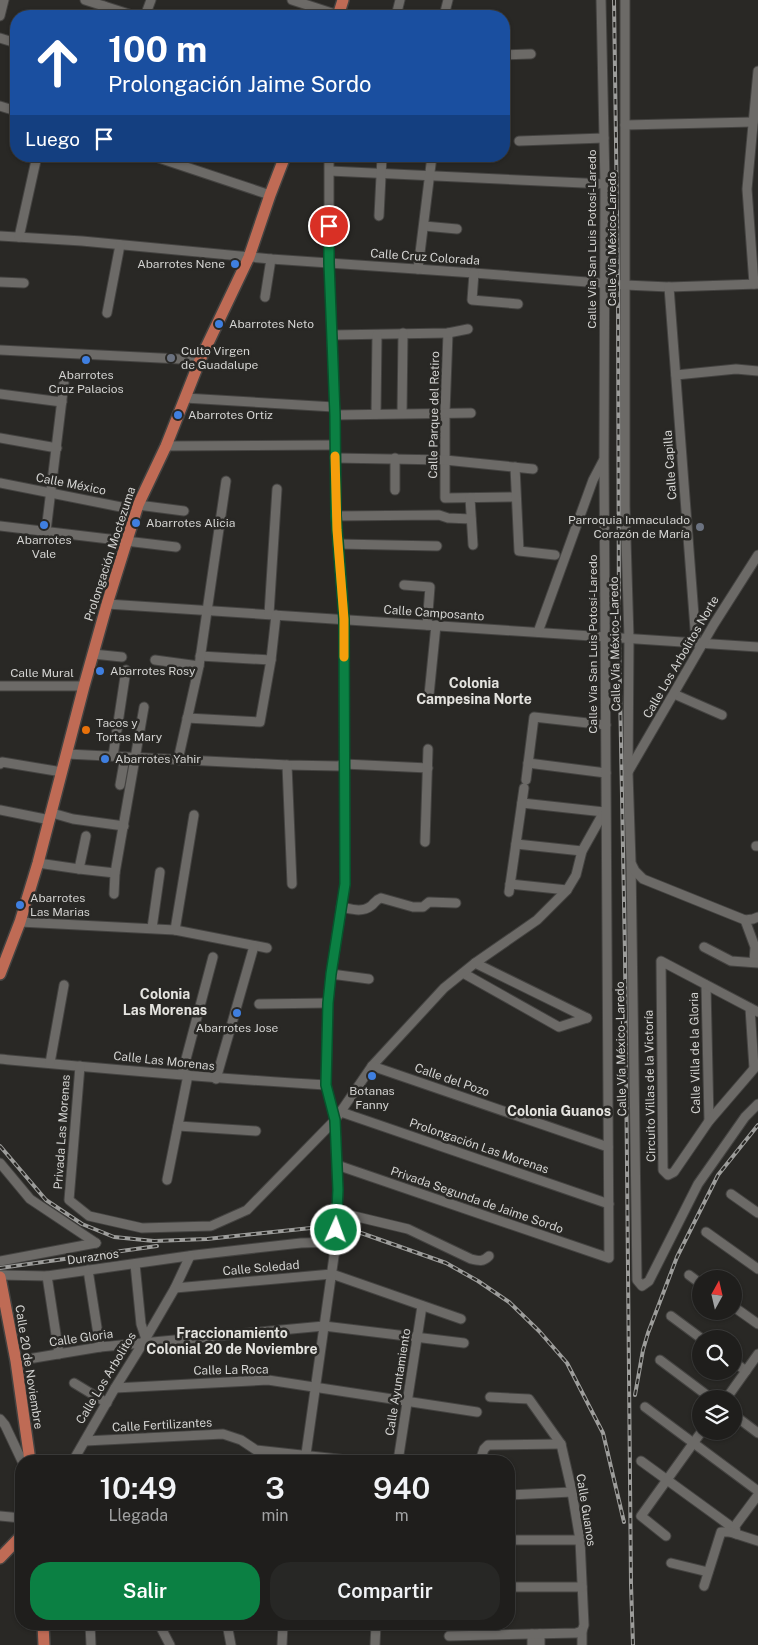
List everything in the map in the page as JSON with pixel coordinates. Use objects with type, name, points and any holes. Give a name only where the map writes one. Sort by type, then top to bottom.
[{"type":"main road","name":"Prolongación Moctezuma","points":[[0,974],[20,922],[38,863],[84,686],[137,508],[166,446],[200,360],[249,257],[283,162]]},
{"type":"main road","name":"Calle 20 de Noviembre","points":[[0,1276],[16,1362],[29,1455]]},
{"type":"main road","points":[[0,1558],[15,1542]]},
{"type":"main road","points":[[43,1630],[44,1645]]},
{"type":"street","points":[[0,16],[4,0]]},
{"type":"street","points":[[85,0],[113,10]]},
{"type":"street","points":[[292,0],[321,10]]},
{"type":"street","name":"Calle Vía San Luis Potosí-Laredo","points":[[600,0],[605,184],[605,810],[609,1258]]},
{"type":"street","points":[[625,0],[632,0]]},
{"type":"street","name":"Calle Vía México-Laredo","points":[[625,0],[624,506],[628,638],[628,772],[637,1280],[642,1286],[649,1281],[698,1184],[745,1117],[758,1104]]},
{"type":"street","points":[[103,10],[104,6]]},
{"type":"street","points":[[510,55],[531,54]]},
{"type":"street","points":[[756,284],[747,189],[758,71]]},
{"type":"street","points":[[625,125],[753,122]]},
{"type":"street","points":[[519,141],[604,138]]},
{"type":"street","points":[[19,237],[36,162]]},
{"type":"street","points":[[170,162],[270,195]]},
{"type":"street","points":[[305,1455],[336,1242],[337,1165],[335,1120],[326,1085],[328,1003],[345,884],[344,619],[336,516],[329,263],[330,162]]},
{"type":"street","points":[[379,216],[382,162]]},
{"type":"street","points":[[418,269],[431,162]]},
{"type":"street","points":[[330,171],[605,184]]},
{"type":"street","points":[[424,226],[457,229]]},
{"type":"street","name":"Calle Cruz Colorada","points":[[0,236],[604,284],[669,287],[756,284]]},
{"type":"street","points":[[107,313],[120,245]]},
{"type":"street","points":[[265,297],[271,259]]},
{"type":"street","points":[[474,273],[472,300],[518,304]]},
{"type":"street","points":[[0,282],[24,283]]},
{"type":"street","name":"Calle Capilla","points":[[669,287],[700,643]]},
{"type":"street","points":[[332,335],[448,332],[468,329]]},
{"type":"street","name":"Calle Parque del Retiro","points":[[448,332],[445,413],[445,498],[470,498]]},
{"type":"street","points":[[402,413],[404,333]]},
{"type":"street","points":[[376,414],[377,335]]},
{"type":"street","points":[[0,350],[200,360]]},
{"type":"street","points":[[676,376],[736,369],[758,371]]},
{"type":"street","points":[[46,531],[64,383]]},
{"type":"street","points":[[0,394],[62,402]]},
{"type":"street","points":[[185,398],[376,414],[470,413]]},
{"type":"street","points":[[0,438],[57,448]]},
{"type":"street","points":[[166,446],[335,446]]},
{"type":"street","points":[[335,458],[445,460],[533,470]]},
{"type":"street","points":[[395,458],[395,490]]},
{"type":"street","points":[[538,632],[593,480],[604,459]]},
{"type":"street","points":[[515,467],[519,550],[555,555]]},
{"type":"street","points":[[178,760],[199,661],[226,481]]},
{"type":"street","name":"Calle México","points":[[0,483],[137,508],[184,510]]},
{"type":"street","points":[[187,718],[260,722],[271,660],[278,489]]},
{"type":"street","points":[[473,545],[470,498],[516,497]]},
{"type":"street","points":[[336,516],[438,515],[448,518],[471,519]]},
{"type":"street","points":[[0,526],[176,547]]},
{"type":"street","points":[[338,544],[437,546]]},
{"type":"street","name":"Calle Los Arbolitos Norte","points":[[628,772],[674,694],[700,643],[758,555]]},
{"type":"street","points":[[404,585],[430,587],[429,695]]},
{"type":"street","name":"Calle Camposanto","points":[[108,604],[758,647]]},
{"type":"street","points":[[94,654],[122,657]]},
{"type":"street","points":[[155,660],[271,660]]},
{"type":"street","points":[[112,756],[126,670]]},
{"type":"street","name":"Calle Mural","points":[[0,686],[84,686]]},
{"type":"street","points":[[674,694],[722,715]]},
{"type":"street","points":[[114,894],[115,872],[144,708]]},
{"type":"street","points":[[567,890],[510,888],[534,717],[606,725]]},
{"type":"street","points":[[425,842],[428,749]]},
{"type":"street","points":[[67,754],[287,765],[338,766],[344,764],[428,768]]},
{"type":"street","points":[[120,785],[125,757]]},
{"type":"street","points":[[0,764],[2,762],[62,772]]},
{"type":"street","points":[[528,763],[606,773]]},
{"type":"street","points":[[287,765],[292,884]]},
{"type":"street","points":[[335,1120],[372,1066],[444,988],[475,963],[537,920],[567,890],[576,875],[582,851],[605,810],[522,803]]},
{"type":"street","points":[[0,810],[124,826]]},
{"type":"street","points":[[175,930],[194,816]]},
{"type":"street","points":[[79,870],[86,836]]},
{"type":"street","points":[[516,844],[582,851]]},
{"type":"street","points":[[631,862],[635,871],[643,879],[745,920],[753,920],[758,917]]},
{"type":"street","points":[[38,863],[79,870],[115,872]]},
{"type":"street","points":[[152,928],[160,872]]},
{"type":"street","points":[[341,907],[362,911],[372,906],[376,900],[381,898],[413,907],[423,907],[429,902],[456,903]]},
{"type":"street","points":[[704,948],[731,961],[756,962],[755,947],[745,920]]},
{"type":"street","points":[[20,922],[175,930],[267,948]]},
{"type":"street","points":[[216,1079],[254,946]]},
{"type":"street","points":[[167,1180],[178,1126],[185,1075],[213,957]]},
{"type":"street","name":"Circuito Villas de la Victoría","points":[[754,1010],[661,961],[663,1170],[668,1175],[674,1172],[709,1121],[756,1066]]},
{"type":"street","points":[[463,973],[559,1027],[587,1018],[475,963]]},
{"type":"street","points":[[331,974],[369,979]]},
{"type":"street","points":[[50,1064],[64,985]]},
{"type":"street","name":"Calle Villa de la Gloria","points":[[706,985],[709,1121]]},
{"type":"street","points":[[259,1004],[328,1003]]},
{"type":"street","points":[[754,1010],[756,1066]]},
{"type":"street","name":"Calle Las Morenas","points":[[0,1059],[216,1079],[326,1085]]},
{"type":"street","name":"Privada Las Morenas","points":[[80,1066],[69,1200],[88,1216],[142,1228],[211,1226],[247,1210],[335,1120]]},
{"type":"street","name":"Calle del Pozo","points":[[372,1066],[608,1147]]},
{"type":"street","name":"Prolongación Las Morenas","points":[[341,1112],[609,1204]]},
{"type":"street","points":[[178,1126],[256,1132]]},
{"type":"street","points":[[0,1163],[30,1199],[96,1243],[0,1260]]},
{"type":"street","name":"Privada Segunda de Jaime Sordo","points":[[337,1165],[609,1258]]},
{"type":"street","points":[[731,1194],[758,1213]]},
{"type":"street","points":[[337,1212],[408,1229],[470,1259],[479,1261],[485,1260],[489,1256]]},
{"type":"street","points":[[706,1232],[758,1269]]},
{"type":"street","name":"Duraznos","points":[[0,1276],[47,1276],[190,1256],[302,1243],[336,1242]]},
{"type":"street","name":"Calle Los Arbolitos","points":[[77,1455],[115,1388],[145,1341],[175,1288],[190,1256]]},
{"type":"street","points":[[135,1264],[141,1324],[145,1341]]},
{"type":"street","points":[[88,1270],[100,1346]]},
{"type":"street","name":"Calle Soledad","points":[[175,1288],[332,1274],[461,1318]]},
{"type":"street","points":[[47,1276],[59,1354]]},
{"type":"street","name":"Calle Ayuntamiento","points":[[399,1455],[422,1306]]},
{"type":"street","points":[[742,1313],[758,1324]]},
{"type":"street","points":[[671,1316],[692,1332]]},
{"type":"street","name":"Calle Gloria","points":[[16,1362],[100,1346],[324,1326],[464,1344]]},
{"type":"street","points":[[732,1390],[758,1354]]},
{"type":"street","points":[[660,1360],[700,1390]]},
{"type":"street","points":[[742,1368],[746,1371]]},
{"type":"street","name":"Calle La Roca","points":[[115,1388],[268,1380],[477,1412]]},
{"type":"street","points":[[74,1383],[107,1404]]},
{"type":"street","name":"Calle Guanos","points":[[490,1397],[529,1399],[561,1444],[580,1540],[584,1624],[582,1645]]},
{"type":"street","points":[[645,1408],[758,1490]]},
{"type":"street","points":[[0,1419],[5,1425],[19,1455]]},
{"type":"street","points":[[742,1421],[758,1433]]},
{"type":"street","name":"Calle Fertilizantes","points":[[85,1442],[223,1434],[241,1440],[256,1450],[287,1455]]},
{"type":"street","points":[[666,1536],[641,1516],[696,1440]]},
{"type":"street","points":[[482,1455],[488,1445],[561,1444]]},
{"type":"street","points":[[641,1461],[731,1530],[758,1541]]},
{"type":"street","points":[[515,1495],[572,1492]]},
{"type":"street","points":[[704,1586],[719,1534],[722,1531],[731,1530],[735,1526],[758,1495]]},
{"type":"street","points":[[0,1516],[15,1517]]},
{"type":"street","points":[[515,1540],[580,1540]]},
{"type":"street","points":[[671,1562],[708,1572]]},
{"type":"street","points":[[515,1587],[582,1587]]},
{"type":"street","points":[[90,1630],[91,1645]]},
{"type":"street","points":[[162,1630],[170,1645]]},
{"type":"street","points":[[228,1630],[231,1645]]},
{"type":"street","points":[[282,1645],[283,1630]]},
{"type":"street","points":[[375,1645],[376,1630]]},
{"type":"street","points":[[449,1636],[576,1633],[582,1631]]},
{"type":"street","points":[[532,1645],[536,1634]]},
{"type":"street","points":[[536,1634],[540,1645]]},
{"type":"railway","points":[[614,0],[618,284],[619,637],[625,955],[633,1645]]},
{"type":"railway","points":[[635,1395],[648,1333],[677,1257],[718,1175],[758,1125]]},
{"type":"railway","points":[[0,1146],[46,1200],[82,1224],[114,1237],[154,1241],[207,1239],[311,1228],[361,1233],[446,1263],[478,1281],[509,1302],[539,1331],[567,1363],[603,1433],[624,1522]]},
{"type":"railway","points":[[0,1268],[157,1246]]},
{"type":"slow traffic","points":[[335,456],[336,516],[344,619],[344,657]]},
{"type":"place","name":"Abarrotes Nene","points":[[235,264]]},
{"type":"place","name":"Abarrotes Neto","points":[[219,324]]},
{"type":"place","name":"Culto Virgen de Guadalupe","points":[[171,358]]},
{"type":"place","name":"Abarrotes Cruz Palacios","points":[[86,360]]},
{"type":"place","name":"Abarrotes Ortiz","points":[[178,415]]},
{"type":"place","name":"Abarrotes Alicia","points":[[136,523]]},
{"type":"place","name":"Abarrotes Vale","points":[[44,525]]},
{"type":"place","name":"Parroquia Inmaculado Corazón de María","points":[[700,527]]},
{"type":"place","name":"Abarrotes Rosy","points":[[100,671]]},
{"type":"place","name":"Tacos y Tortas Mary","points":[[86,730]]},
{"type":"place","name":"Abarrotes Yahir","points":[[105,759]]},
{"type":"place","name":"Abarrotes Las Marias","points":[[20,905]]},
{"type":"place","name":"Abarrotes Jose","points":[[237,1013]]},
{"type":"place","name":"Botanas Fanny","points":[[372,1076]]},
{"type":"district","name":"Colonia Campesina Norte","points":[[474,692]]},
{"type":"district","name":"Colonia Las Morenas","points":[[165,1002]]},
{"type":"district","name":"Colonia Guanos","points":[[559,1111]]},
{"type":"district","name":"Fraccionamiento Colonial 20 de Noviembre","points":[[232,1342]]},
{"type":"route","points":[[329,226],[336,516],[344,619],[345,884],[328,1003],[326,1085],[335,1120],[338,1190],[336,1230]]}]
